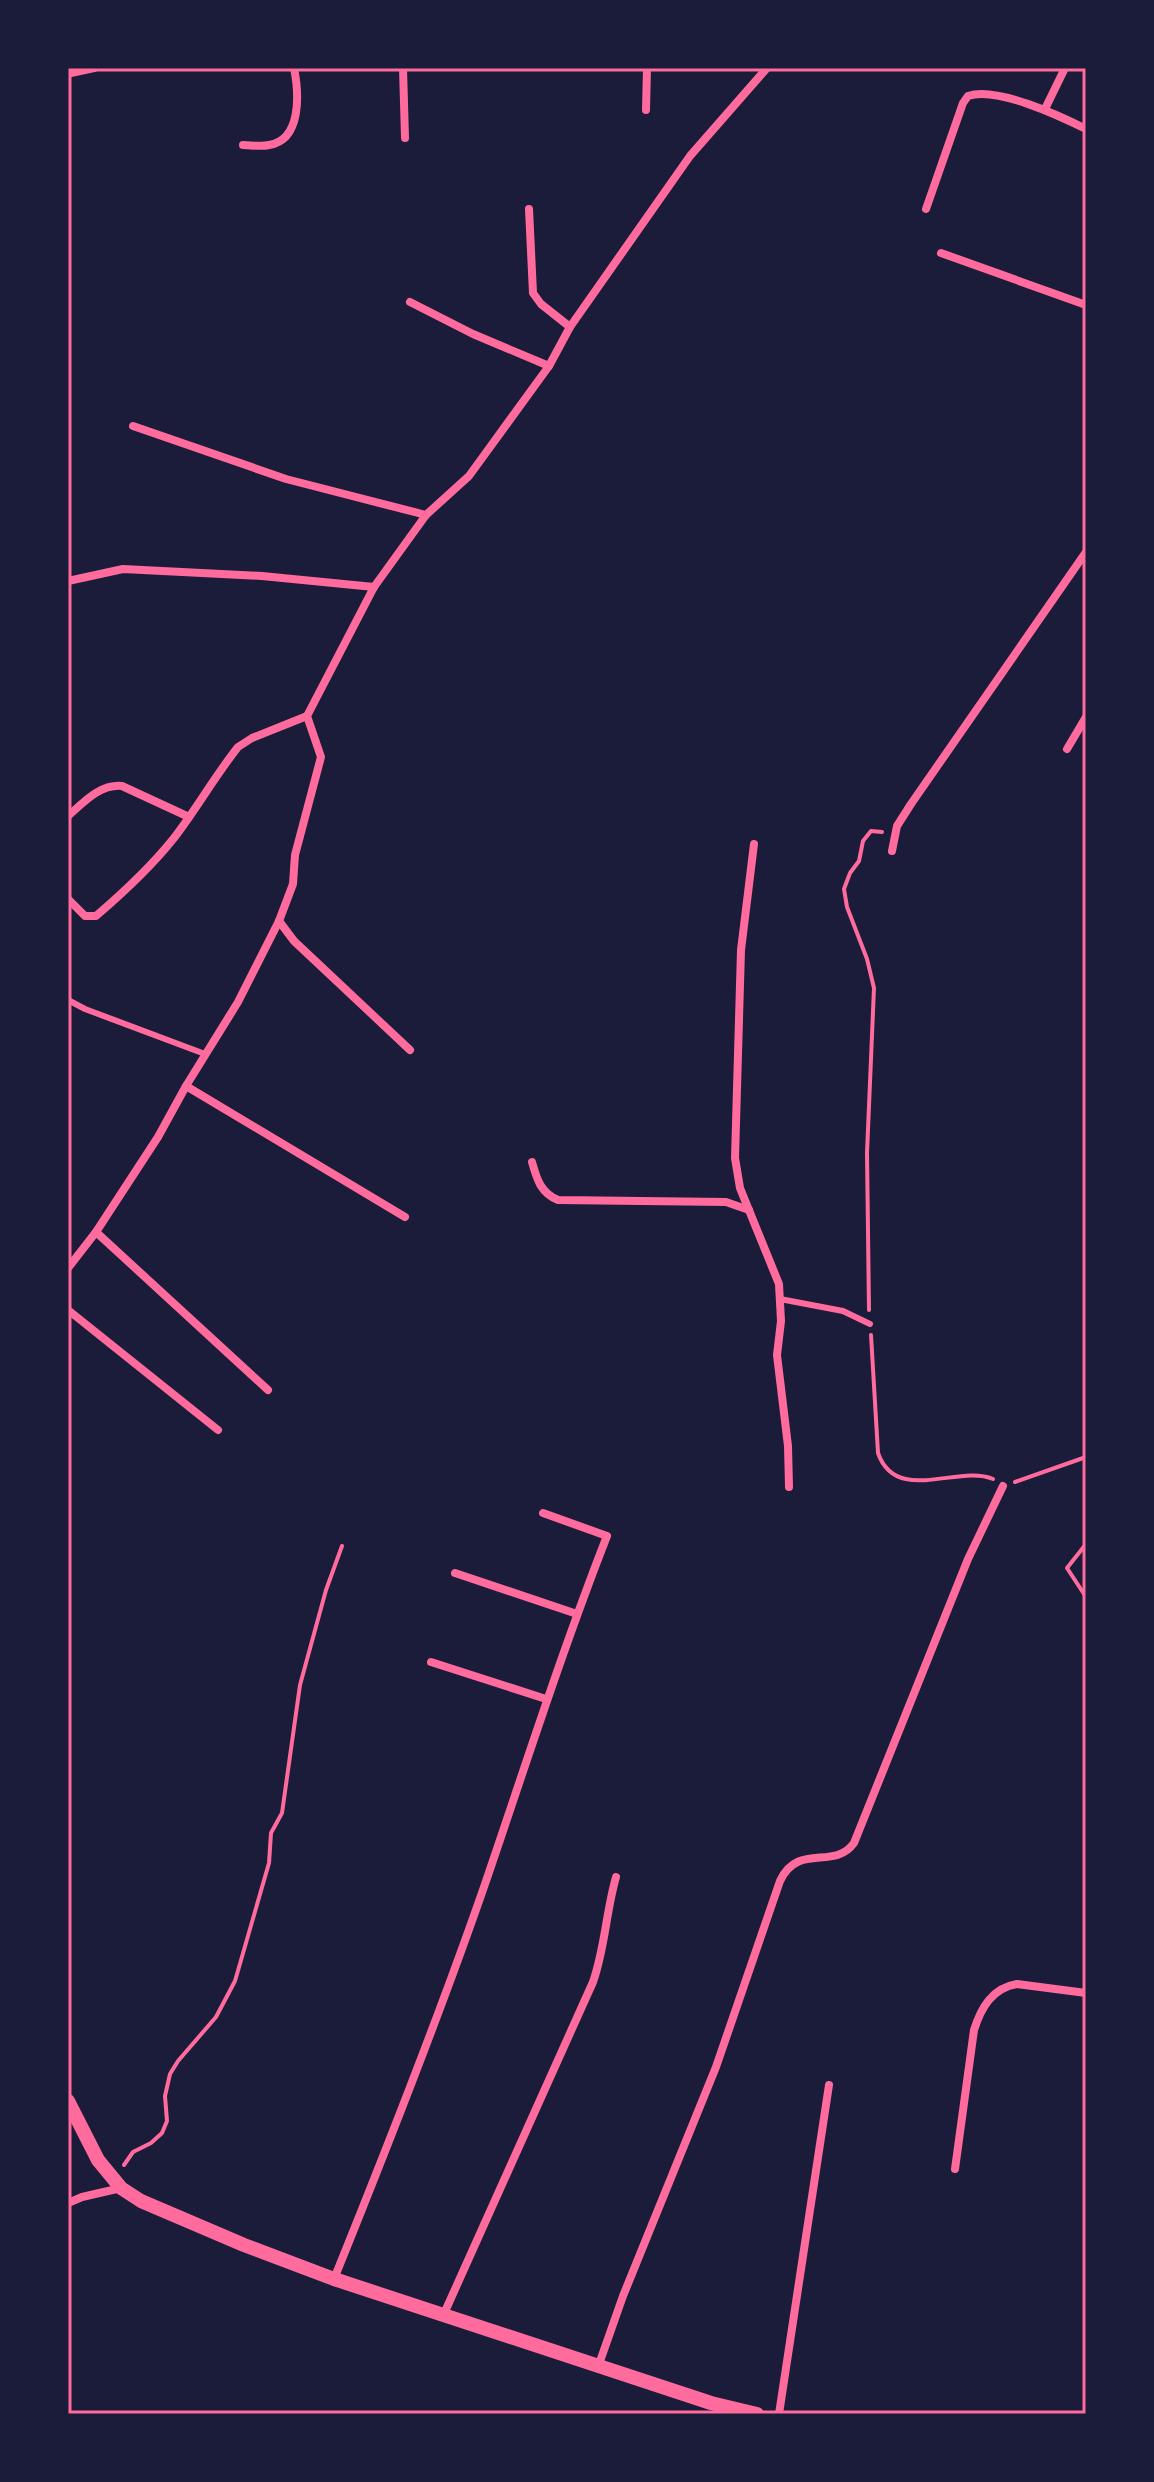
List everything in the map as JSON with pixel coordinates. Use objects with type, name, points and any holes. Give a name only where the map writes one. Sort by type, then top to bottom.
[{"type":"street","points":[[71,73],[94,68]]},
{"type":"street","points":[[243,145],[269,146],[287,135],[293,126],[297,109],[294,68]]},
{"type":"street","points":[[403,68],[405,138]]},
{"type":"street","points":[[646,110],[647,68]]},
{"type":"street","points":[[68,899],[85,916],[96,916],[122,895],[152,863],[238,747],[252,738],[307,716],[374,587],[426,515],[469,476],[549,366],[570,327],[690,156],[767,68]]},
{"type":"street","points":[[1045,109],[1065,68]]},
{"type":"street","points":[[926,209],[968,96],[986,94],[1045,109],[1086,129]]},
{"type":"street","points":[[529,209],[533,293],[541,304],[570,327]]},
{"type":"street","points":[[941,253],[1086,305]]},
{"type":"street","points":[[410,302],[473,334],[549,366]]},
{"type":"street","points":[[133,426],[286,479],[426,515]]},
{"type":"street","points":[[892,851],[897,826],[911,804],[1086,552]]},
{"type":"street","points":[[68,581],[123,569],[262,576],[374,587]]},
{"type":"street","points":[[68,1268],[96,1232],[158,1137],[238,1002],[279,921],[293,884],[295,855],[321,757],[307,716]]},
{"type":"street","points":[[1067,749],[1086,717]]},
{"type":"street","points":[[68,816],[97,791],[111,785],[122,786],[189,817]]},
{"type":"street","points":[[754,844],[741,950],[735,1158],[740,1188],[779,1284],[781,1321],[777,1355],[788,1446],[789,1487]]},
{"type":"street","points":[[279,921],[294,941],[410,1050]]},
{"type":"street","points":[[186,1086],[405,1217]]},
{"type":"street","points":[[532,1162],[541,1188],[558,1200],[726,1202],[749,1211]]},
{"type":"street","points":[[96,1232],[268,1390]]},
{"type":"street","points":[[68,1310],[218,1430]]},
{"type":"street","points":[[598,2367],[623,2296],[716,2067],[780,1881],[787,1869],[798,1861],[815,1856],[840,1855],[854,1843],[968,1559],[1003,1486]]},
{"type":"street","points":[[334,2279],[417,2072],[546,1699],[607,1536],[543,1513]]},
{"type":"street","points":[[455,1573],[577,1614]]},
{"type":"street","points":[[431,1662],[546,1699]]},
{"type":"street","points":[[443,2316],[593,1982],[603,1948],[607,1911],[616,1877]]},
{"type":"street","points":[[955,2169],[979,2013],[1008,1985],[1086,1993]]},
{"type":"street","points":[[779,2414],[829,2085]]},
{"type":"street","points":[[68,2101],[98,2160],[121,2188],[177,2217],[334,2279],[711,2408],[757,2414]]},
{"type":"street","points":[[68,2203],[121,2188]]},
{"type":"lane","points":[[68,1000],[205,1054]]},
{"type":"lane","points":[[780,1299],[843,1311],[870,1324]]},
{"type":"path","points":[[892,851],[882,832],[871,831],[863,841],[859,861],[844,889],[874,988],[867,1153],[870,1324],[878,1453],[886,1468],[895,1476],[940,1480],[986,1476],[1003,1486],[1086,1457]]},
{"type":"path","points":[[1086,1544],[1067,1568],[1086,1597]]},
{"type":"path","points":[[121,2188],[121,2173],[128,2157],[158,2138],[166,2126],[165,2096],[170,2074],[216,2017],[235,1981],[269,1863],[271,1833],[282,1813],[300,1685],[326,1590],[342,1546]]}]
